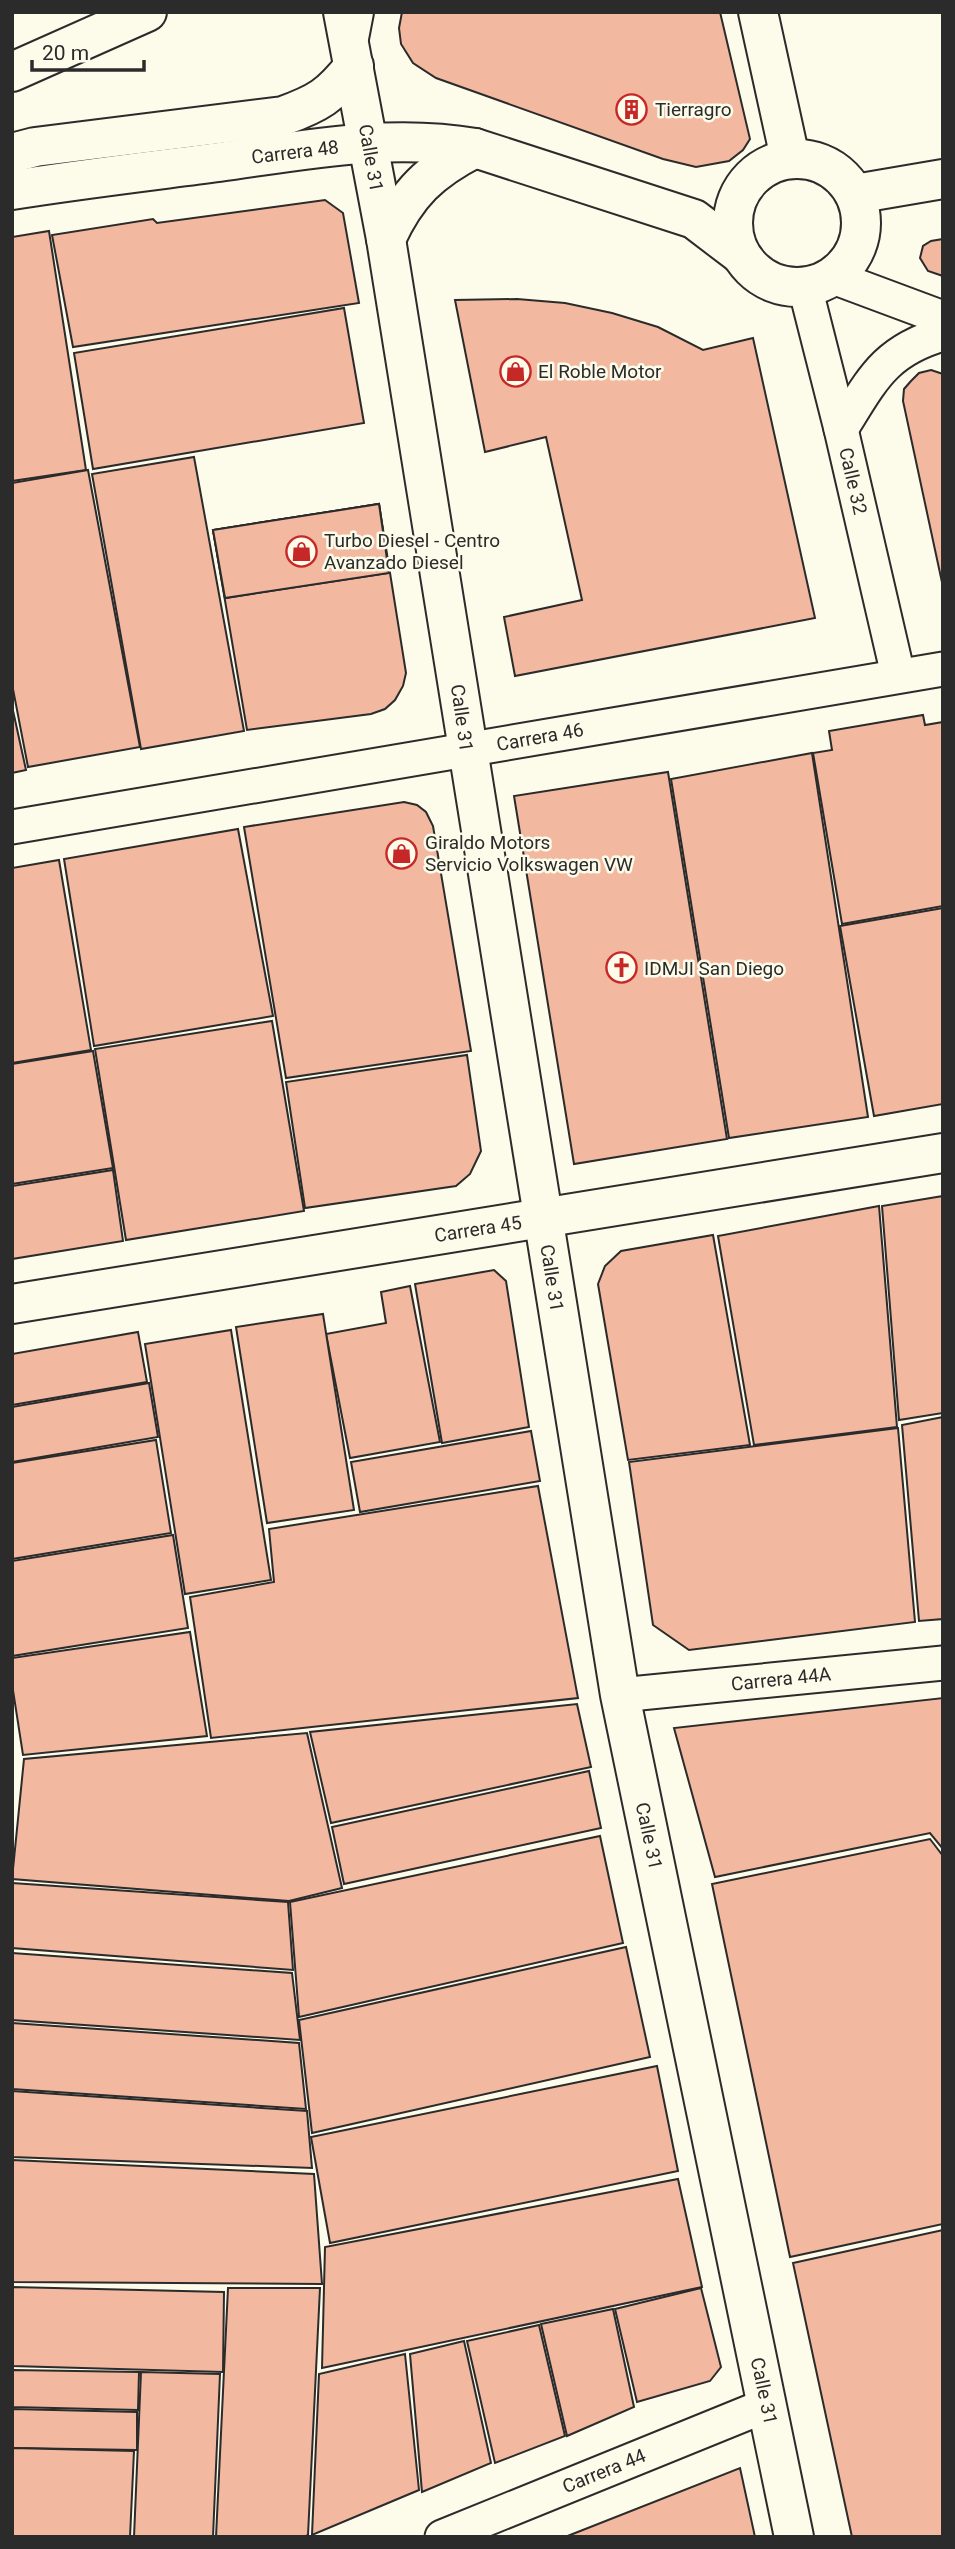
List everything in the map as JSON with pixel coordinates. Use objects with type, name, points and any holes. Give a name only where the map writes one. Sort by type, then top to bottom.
[{"type":"street","points":[[12,72],[146,12]]},
{"type":"street","points":[[758,12],[790,158]]},
{"type":"street","name":"Calle 31","points":[[350,32],[386,239],[620,1696],[794,2537]]},
{"type":"street","name":"Carrera 48","points":[[12,153],[35,147],[283,116],[315,104],[336,89],[350,32]]},
{"type":"street","name":"Carrera 48","points":[[12,190],[368,143],[414,141],[475,148],[694,219],[740,254]]},
{"type":"street","points":[[386,239],[410,196],[428,177],[475,148]]},
{"type":"street","points":[[694,219],[772,163],[790,158],[810,159],[828,166],[844,178],[855,194],[860,212],[859,240],[846,265],[819,282],[789,287],[774,284],[761,277],[740,254],[734,237],[732,219],[736,201],[744,185]]},
{"type":"street","points":[[855,194],[943,179]]},
{"type":"street","points":[[819,282],[943,318]]},
{"type":"street","name":"Calle 32","points":[[819,282],[841,429],[898,676]]},
{"type":"street","points":[[841,429],[872,380],[890,359],[908,346],[943,334]]},
{"type":"street","name":"Carrera 46","points":[[12,827],[943,669]]},
{"type":"street","name":"Carrera 45","points":[[12,1304],[943,1153]]},
{"type":"street","name":"Carrera 44A","points":[[620,1696],[943,1663]]},
{"type":"street","name":"Carrera 44","points":[[442,2537],[767,2404]]},
{"type":"building","name":"Tierragro","points":[[402,12],[720,12],[750,139],[743,150],[729,161],[696,167],[663,159],[436,78],[413,63],[401,44],[399,28]]},
{"type":"building","points":[[325,200],[343,213],[359,303],[73,347],[52,235],[153,219],[157,223]]},
{"type":"building","points":[[49,231],[86,470],[12,481],[12,237]]},
{"type":"building","points":[[943,239],[943,276],[928,271],[920,258],[923,246]]},
{"type":"building","points":[[517,299],[565,303],[612,313],[658,327],[703,350],[753,338],[815,618],[515,676],[504,617],[582,600],[546,437],[485,452],[455,300]]},
{"type":"building","points":[[344,308],[364,423],[93,469],[74,353]]},
{"type":"building","points":[[931,370],[943,374],[943,587],[903,401],[904,389],[911,381],[919,373]]},
{"type":"building","points":[[194,457],[244,731],[141,749],[92,474]]},
{"type":"building","points":[[88,470],[140,747],[28,767],[12,684],[12,483]]},
{"type":"building","points":[[379,504],[406,673],[403,686],[395,700],[385,709],[371,714],[247,730],[213,530]]},
{"type":"building","name":"Turbo Diesel - Centro Avanzado Diesel","points":[[379,504],[389,573],[225,598],[213,530]]},
{"type":"building","name":"Turbo Diesel - Centro Avanzado Diesel","points":[[379,504],[389,573],[225,598],[213,530]]},
{"type":"building","points":[[12,706],[26,770],[12,773]]},
{"type":"building","points":[[923,715],[925,725],[943,722],[943,906],[842,924],[813,753],[832,750],[829,731]]},
{"type":"building","points":[[812,753],[868,1117],[729,1138],[671,779]]},
{"type":"building","name":"IDMJI San Diego","points":[[668,772],[727,1139],[574,1164],[514,796]]},
{"type":"building","points":[[404,802],[417,805],[426,812],[433,826],[471,1051],[286,1078],[244,827]]},
{"type":"building","points":[[238,829],[273,1016],[94,1046],[64,859]]},
{"type":"building","points":[[59,860],[91,1050],[12,1063],[12,868]]},
{"type":"building","points":[[943,908],[943,1104],[874,1116],[840,926]]},
{"type":"building","points":[[272,1021],[304,1211],[126,1240],[95,1049]]},
{"type":"building","points":[[93,1051],[113,1168],[12,1184],[12,1064]]},
{"type":"building","points":[[467,1055],[481,1151],[470,1174],[456,1186],[305,1208],[286,1082]]},
{"type":"building","points":[[113,1170],[123,1241],[12,1259],[12,1186]]},
{"type":"building","points":[[943,1196],[943,1413],[899,1420],[882,1206]]},
{"type":"building","points":[[879,1206],[897,1427],[754,1445],[718,1236]]},
{"type":"building","points":[[713,1235],[750,1445],[628,1460],[598,1284],[605,1266],[621,1251]]},
{"type":"building","points":[[494,1270],[506,1281],[529,1427],[442,1443],[415,1284]]},
{"type":"building","points":[[410,1286],[440,1442],[350,1458],[326,1334],[386,1323],[381,1292]]},
{"type":"building","points":[[323,1314],[354,1510],[267,1523],[236,1327]]},
{"type":"building","points":[[231,1330],[271,1580],[185,1594],[145,1344]]},
{"type":"building","points":[[138,1332],[147,1382],[12,1405],[12,1354]]},
{"type":"building","points":[[149,1383],[158,1437],[12,1462],[12,1407]]},
{"type":"building","points":[[943,1417],[943,1619],[919,1621],[902,1425]]},
{"type":"building","points":[[898,1428],[915,1622],[689,1650],[653,1625],[629,1462]]},
{"type":"building","points":[[531,1431],[540,1481],[360,1512],[351,1462]]},
{"type":"building","points":[[156,1440],[171,1533],[12,1559],[12,1463]]},
{"type":"building","points":[[538,1486],[578,1698],[211,1738],[190,1597],[274,1582],[269,1529]]},
{"type":"building","points":[[173,1535],[188,1628],[12,1656],[12,1561]]},
{"type":"building","points":[[190,1632],[207,1736],[23,1755],[12,1684],[12,1658]]},
{"type":"building","points":[[943,1698],[943,1849],[930,1833],[715,1877],[674,1728]]},
{"type":"building","points":[[577,1704],[591,1767],[331,1823],[310,1732]]},
{"type":"building","points":[[307,1733],[342,1888],[289,1901],[12,1879],[24,1759]]},
{"type":"building","points":[[589,1771],[601,1828],[344,1884],[332,1827]]},
{"type":"building","points":[[600,1836],[623,1943],[299,2017],[290,1902]]},
{"type":"building","points":[[930,1839],[943,1856],[943,2224],[790,2257],[712,1884]]},
{"type":"building","points":[[12,1883],[288,1902],[293,1970],[12,1948]]},
{"type":"building","points":[[626,1947],[650,2057],[312,2133],[299,2020]]},
{"type":"building","points":[[12,1953],[292,1973],[300,2040],[12,2020]]},
{"type":"building","points":[[12,2023],[299,2043],[306,2109],[12,2089]]},
{"type":"building","points":[[657,2066],[678,2171],[330,2243],[311,2137]]},
{"type":"building","points":[[12,2091],[307,2111],[312,2168],[12,2157]]},
{"type":"building","points":[[12,2160],[314,2174],[322,2284],[12,2282]]},
{"type":"building","points":[[678,2179],[702,2287],[322,2368],[325,2247]]},
{"type":"building","points":[[943,2230],[943,2537],[852,2537],[793,2263]]},
{"type":"building","points":[[12,2287],[224,2292],[223,2372],[12,2366]]},
{"type":"building","points":[[228,2288],[320,2288],[308,2535],[304,2537],[216,2537]]},
{"type":"building","points":[[701,2288],[721,2367],[710,2381],[637,2402],[615,2309]]},
{"type":"building","points":[[613,2309],[634,2407],[567,2436],[541,2324]]},
{"type":"building","points":[[539,2325],[565,2436],[495,2463],[467,2341]]},
{"type":"building","points":[[464,2341],[491,2463],[422,2492],[410,2354]]},
{"type":"building","points":[[405,2354],[419,2490],[312,2535],[319,2374]]},
{"type":"building","points":[[12,2370],[139,2372],[138,2410],[12,2407]]},
{"type":"building","points":[[141,2372],[220,2374],[213,2537],[134,2537]]},
{"type":"building","points":[[12,2409],[137,2412],[137,2450],[12,2448]]},
{"type":"building","points":[[12,2448],[134,2451],[130,2537],[12,2537]]},
{"type":"building","points":[[740,2468],[755,2537],[565,2537]]},
{"type":"place","name":"Tierragro","points":[[632,109]]},
{"type":"place","name":"El Roble Motor","points":[[515,371]]},
{"type":"place","name":"Turbo Diesel - Centro Avanzado Diesel","points":[[301,551]]},
{"type":"place","name":"Giraldo Motors Servicio Volkswagen VW","points":[[402,853]]},
{"type":"place","name":"IDMJI San Diego","points":[[621,968]]}]
